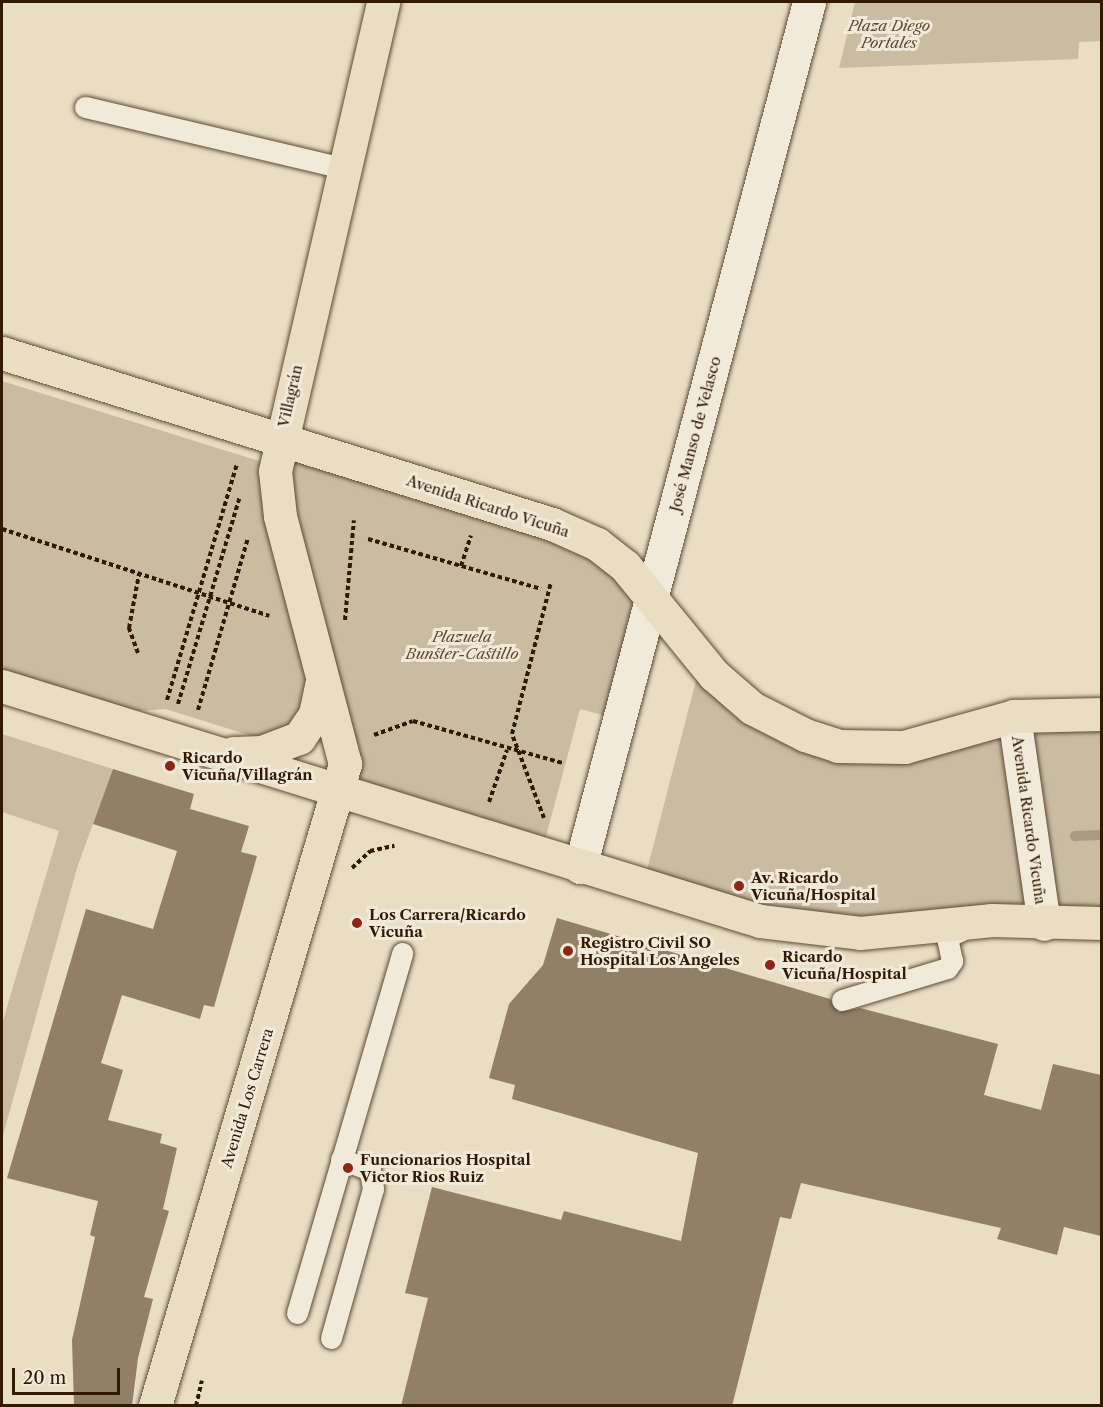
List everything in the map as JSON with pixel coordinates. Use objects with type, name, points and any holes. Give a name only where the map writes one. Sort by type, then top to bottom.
[{"type":"main road","name":"Villagrán","points":[[339,791],[345,764],[277,497],[280,440],[383,2]]},
{"type":"main road","name":"José Manso de Velasco","points":[[580,867],[809,2]]},
{"type":"main road","name":"Avenida Ricardo Vicuña","points":[[2,353],[581,536],[615,556],[714,675],[752,708],[805,735],[838,746],[904,747],[1014,716],[1101,714]]},
{"type":"main road","points":[[197,732],[243,754],[262,752],[298,738],[315,714],[323,680]]},
{"type":"main road","name":"Avenida Ricardo Vicuña","points":[[2,686],[197,732],[339,791],[734,915],[792,928],[889,933],[992,920],[1044,924],[1101,923]]},
{"type":"main road","name":"Avenida Ricardo Vicuña","points":[[1014,716],[1044,924]]},
{"type":"main road","name":"Avenida Los Carrera","points":[[155,1406],[339,791]]},
{"type":"lane","points":[[85,107],[344,168]]},
{"type":"lane","points":[[842,1000],[947,968],[951,961],[947,937],[952,932],[992,920]]},
{"type":"lane","points":[[297,1313],[402,952]]},
{"type":"lane","points":[[331,1338],[373,1188],[370,1170],[341,1159]]},
{"type":"path","points":[[165,707],[238,459]]},
{"type":"path","points":[[344,630],[354,520]]},
{"type":"path","points":[[462,566],[473,528]]},
{"type":"path","points":[[2,529],[280,619]]},
{"type":"path","points":[[197,732],[248,536]]},
{"type":"path","points":[[368,538],[541,589]]},
{"type":"path","points":[[138,653],[129,628],[140,574]]},
{"type":"path","points":[[545,819],[512,734],[551,582]]},
{"type":"path","points":[[368,737],[413,721],[507,750],[516,748],[562,763]]},
{"type":"path","points":[[487,808],[507,750]]},
{"type":"path","points":[[349,873],[370,851],[402,845]]},
{"type":"path","points":[[196,1406],[205,1372]]},
{"type":"green space","name":"Plaza Diego Portales","points":[[855,2],[1101,2],[1101,41],[1079,42],[1078,59],[839,68]]},
{"type":"green space","points":[[2,381],[272,465],[318,679],[310,712],[265,740],[165,709],[126,712],[2,673]]},
{"type":"green space","name":"Plazuela Bunster-Castillo","points":[[289,449],[575,540],[641,599],[610,717],[580,709],[544,844],[346,781],[290,521]]},
{"type":"green space","points":[[699,669],[808,743],[1004,729],[1101,729],[1101,911],[894,921],[779,910],[647,870]]},
{"type":"green space","points":[[2,734],[113,769],[77,868],[2,1139],[2,1024],[59,831],[2,812]]},
{"type":"building","points":[[113,769],[194,794],[190,809],[249,826],[241,852],[257,856],[214,1007],[204,1005],[200,1019],[122,995],[101,1063],[123,1070],[108,1120],[162,1134],[160,1143],[177,1148],[163,1209],[169,1211],[144,1297],[153,1299],[138,1358],[132,1406],[74,1406],[72,1340],[95,1237],[90,1235],[98,1201],[7,1178],[86,909],[153,929],[177,851],[93,824]]},
{"type":"building","points":[[557,918],[830,999],[839,1012],[860,1008],[998,1044],[984,1095],[1041,1110],[1053,1064],[1101,1075],[1101,1236],[1064,1227],[1057,1255],[997,1239],[1001,1228],[801,1183],[791,1219],[780,1217],[732,1406],[401,1406],[428,1298],[405,1293],[432,1187],[561,1220],[564,1211],[681,1241],[698,1153],[512,1099],[515,1085],[489,1078],[509,1004],[543,965]]},
{"type":"waterway","points":[[1075,836],[1102,835]]},
{"type":"place","name":"Ricardo Vicuña/Villagrán","points":[[170,766]]},
{"type":"place","name":"Av. Ricardo Vicuña/Hospital","points":[[739,886]]},
{"type":"place","name":"Los Carrera/Ricardo Vicuña","points":[[357,923]]},
{"type":"place","name":"Registro Civil SO Hospital Los Angeles","points":[[568,951]]},
{"type":"place","name":"Ricardo Vicuña/Hospital","points":[[770,965]]},
{"type":"place","name":"Funcionarios Hospital Victor Rios Ruiz","points":[[348,1168]]}]
